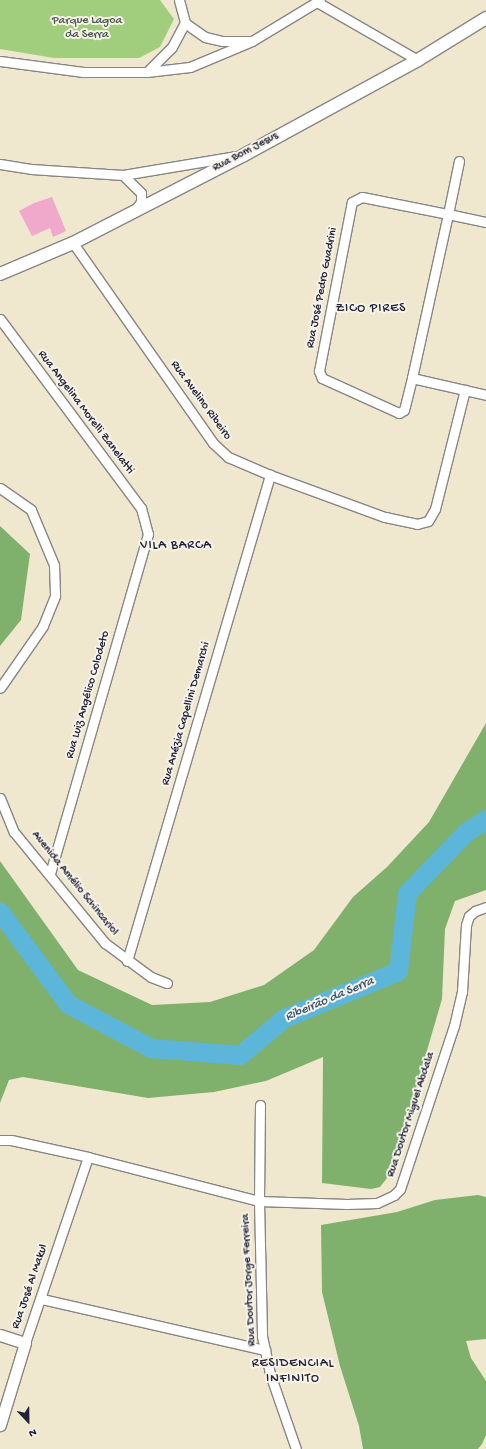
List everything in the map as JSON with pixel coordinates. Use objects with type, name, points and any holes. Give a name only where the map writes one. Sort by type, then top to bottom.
[{"type":"main road","name":"Rua Bom Jesus","points":[[2,272],[74,243],[135,210],[244,155],[418,60],[486,18]]},
{"type":"street","points":[[147,72],[172,47],[184,24],[178,1]]},
{"type":"street","points":[[0,60],[83,72],[147,72],[190,67],[252,41],[319,1],[418,60]]},
{"type":"street","points":[[184,24],[205,37],[222,41],[252,41]]},
{"type":"street","points":[[0,164],[31,169],[122,175],[244,155]]},
{"type":"street","points":[[459,161],[412,378],[486,395]]},
{"type":"street","points":[[122,175],[141,193],[141,202],[135,210]]},
{"type":"street","name":"Rua José Pedro Guadrini","points":[[412,378],[404,410],[399,413],[322,378],[319,371],[352,202],[362,197],[448,214]]},
{"type":"street","points":[[448,214],[486,222]]},
{"type":"street","name":"Rua Avelino Ribeiro","points":[[74,243],[213,443],[228,457],[270,475],[391,518],[417,524],[428,521],[435,509],[464,390]]},
{"type":"street","name":"Rua Angelina Morelli Zanelatti","points":[[0,319],[141,508],[146,523]]},
{"type":"street","name":"Rua Anézia Capellini Demarchi","points":[[127,961],[270,475]]},
{"type":"street","points":[[0,488],[31,510],[54,565],[55,596],[43,626],[0,688]]},
{"type":"street","name":"Rua Luiz Angélico Colodeto","points":[[50,872],[144,551],[148,534],[146,523]]},
{"type":"street","name":"Avenida Amélio Schincariol","points":[[0,798],[14,832],[50,872],[105,943],[127,961],[151,977],[167,983]]},
{"type":"street","name":"Rua Doutor Miguel Abdala","points":[[0,1140],[11,1140],[88,1157],[259,1201],[347,1204],[377,1203],[400,1189],[454,1026],[462,992],[466,925],[469,916],[475,911],[486,907]]},
{"type":"street","name":"Rua Doutor Jorge Ferreira","points":[[260,1105],[259,1201],[262,1336],[270,1374],[296,1449]]},
{"type":"street","name":"Rua José Al Makul","points":[[0,1425],[25,1343],[42,1299],[88,1157]]},
{"type":"street","points":[[42,1299],[265,1350]]},
{"type":"street","points":[[0,1335],[25,1343]]},
{"type":"green space","name":"Parque Lagoa da Serra","points":[[0,0],[160,0],[174,19],[160,47],[139,58],[54,58],[0,49]]},
{"type":"green space","points":[[0,526],[30,554],[21,620],[0,646]]},
{"type":"green space","points":[[486,723],[486,890],[455,901],[445,929],[442,999],[403,1133],[387,1178],[380,1187],[371,1189],[322,1183],[323,1057],[266,1081],[214,1092],[148,1098],[23,1077],[9,1080],[0,1103],[0,861],[78,970],[152,1005],[210,1002],[264,985],[314,950],[353,897],[387,867],[429,822]]},
{"type":"green space","points":[[478,1195],[486,1197],[486,1339],[466,1341],[471,1358],[486,1381],[486,1435],[482,1444],[478,1449],[363,1449],[359,1426],[340,1366],[322,1292],[321,1225],[397,1212],[435,1200]]},
{"type":"building","points":[[52,197],[66,231],[53,237],[50,228],[32,236],[19,211],[34,203]]},
{"type":"waterway","name":"Ribeirão da Serra","points":[[0,912],[68,1004],[151,1048],[240,1055],[284,1018],[398,971],[407,893],[466,832],[486,819]]},
{"type":"district","name":"ZICO PIRES","points":[[371,309]]},
{"type":"district","name":"VILA BARCA","points":[[176,546]]},
{"type":"district","name":"RESIDENCIAL INFINITO","points":[[293,1372]]}]
